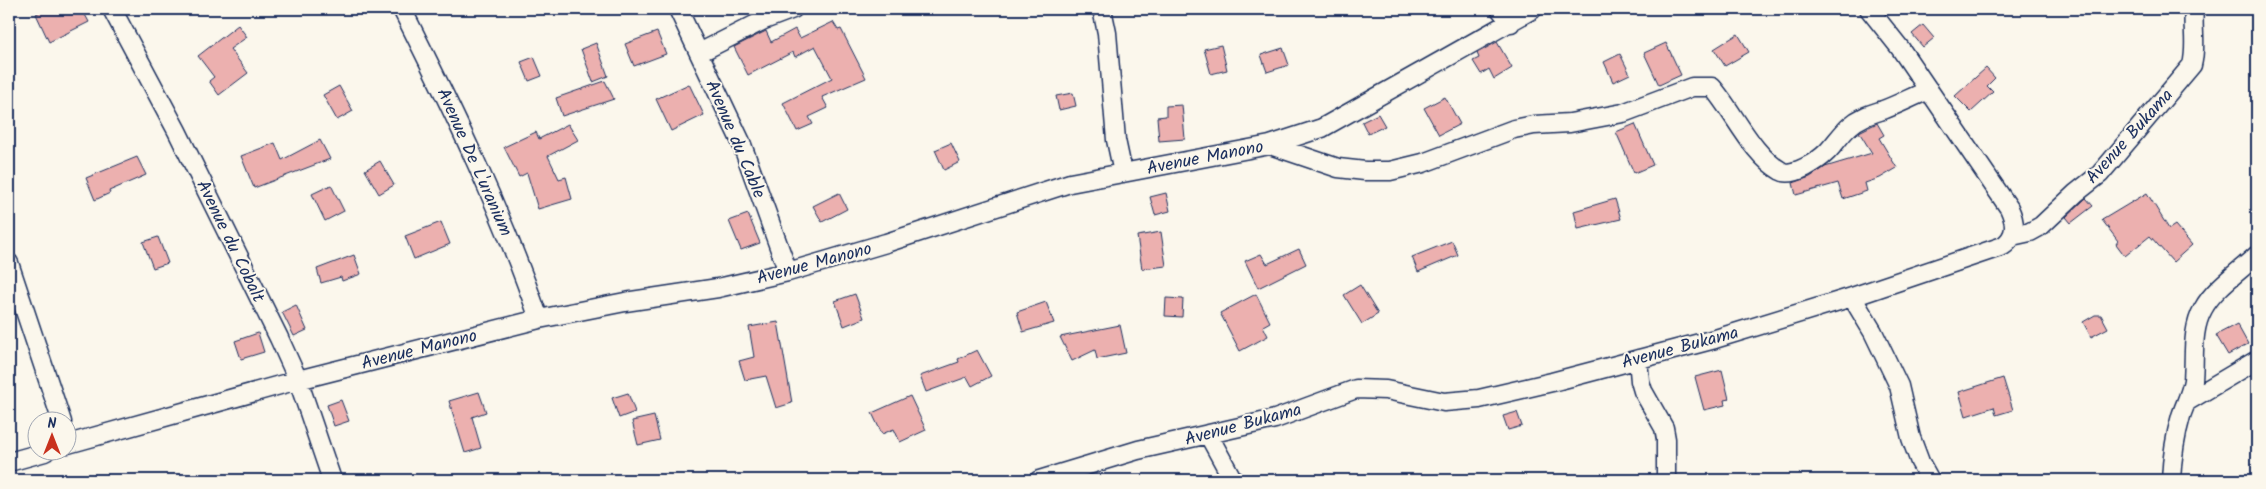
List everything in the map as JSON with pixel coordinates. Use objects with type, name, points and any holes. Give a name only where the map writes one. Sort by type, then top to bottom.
[{"type":"street","name":"Avenue du Cobalt","points":[[112,9],[177,131],[298,380],[332,480]]},
{"type":"street","name":"Avenue De L'uranium","points":[[402,9],[490,190],[512,242],[539,319]]},
{"type":"street","name":"Avenue du Cable","points":[[678,9],[741,142],[788,272]]},
{"type":"street","points":[[698,52],[764,20],[793,9]]},
{"type":"street","points":[[1102,9],[1107,33],[1116,140],[1123,173]]},
{"type":"street","points":[[1500,9],[1511,23]]},
{"type":"street","name":"Avenue Manono","points":[[78,439],[298,380],[539,319],[625,302],[718,288],[788,272],[886,244],[1070,183],[1270,145],[1322,128],[1533,9]]},
{"type":"street","points":[[1869,9],[1929,90],[2009,208],[2015,224],[2012,236]]},
{"type":"street","name":"Avenue Bukama","points":[[1039,480],[1103,460],[1275,419],[1356,389],[1386,390],[1444,402],[1479,399],[1715,339],[1852,298],[1991,251],[2009,242],[2012,236],[2030,232],[2041,226],[2076,193],[2100,174],[2192,65],[2196,52],[2192,26],[2194,9]]},
{"type":"street","points":[[1270,145],[1338,168],[1390,171],[1423,163],[1514,129],[1534,125],[1570,123],[1623,113],[1692,87],[1702,86],[1712,87],[1770,164],[1783,173],[1794,174],[1827,152],[1850,125],[1868,114],[1884,110],[1929,90]]},
{"type":"street","points":[[2171,480],[2172,456],[2181,415],[2188,402],[2193,380],[2196,334],[2202,309],[2217,292],[2257,255]]},
{"type":"street","points":[[9,262],[59,412]]},
{"type":"street","points":[[1852,298],[1873,332],[1900,386],[1911,438],[1920,462],[1930,480]]},
{"type":"street","points":[[1638,359],[1643,391],[1664,428],[1666,439],[1666,480]]},
{"type":"street","points":[[2188,402],[2257,360]]},
{"type":"street","points":[[1208,434],[1233,480]]},
{"type":"street","points":[[9,462],[28,457]]},
{"type":"building","points":[[46,9],[82,9],[89,22],[49,42],[36,14]]},
{"type":"building","points":[[833,22],[838,30],[841,29],[866,78],[822,97],[828,108],[809,117],[813,124],[797,131],[783,103],[832,78],[815,46],[795,57],[793,52],[748,75],[734,47],[766,31],[771,42],[795,29],[800,38]]},
{"type":"building","points":[[238,25],[247,37],[230,49],[248,73],[219,95],[209,81],[214,77],[198,56]]},
{"type":"building","points":[[1923,25],[1934,38],[1923,47],[1912,34]]},
{"type":"building","points":[[657,32],[666,54],[634,66],[625,44]]},
{"type":"building","points":[[1738,34],[1749,52],[1725,66],[1714,49]]},
{"type":"building","points":[[1497,42],[1512,68],[1494,79],[1489,69],[1481,74],[1473,61],[1479,58],[1477,53]]},
{"type":"building","points":[[596,43],[608,76],[593,82],[581,49]]},
{"type":"building","points":[[1666,43],[1681,75],[1659,85],[1644,53]]},
{"type":"building","points":[[1221,45],[1227,70],[1211,74],[1204,49]]},
{"type":"building","points":[[1283,48],[1289,65],[1267,72],[1261,55]]},
{"type":"building","points":[[1620,54],[1630,74],[1613,82],[1604,62]]},
{"type":"building","points":[[534,57],[542,76],[529,81],[521,62]]},
{"type":"building","points":[[1986,68],[1995,78],[1987,86],[1993,92],[1971,112],[1955,96]]},
{"type":"building","points":[[605,81],[614,99],[562,116],[556,98]]},
{"type":"building","points":[[689,84],[704,115],[671,131],[656,99]]},
{"type":"building","points":[[339,86],[353,111],[337,120],[323,95]]},
{"type":"building","points":[[1073,93],[1076,106],[1059,110],[1056,96]]},
{"type":"building","points":[[1445,97],[1460,124],[1439,135],[1424,108]]},
{"type":"building","points":[[1182,105],[1185,139],[1159,141],[1157,117],[1166,116],[1166,106]]},
{"type":"building","points":[[1378,114],[1385,126],[1368,134],[1362,122]]},
{"type":"building","points":[[1877,123],[1884,135],[1879,138],[1897,168],[1880,178],[1865,183],[1867,191],[1843,199],[1838,183],[1796,195],[1793,183],[1810,177],[1825,167],[1872,153],[1859,132]]},
{"type":"building","points":[[568,124],[578,140],[548,156],[559,179],[566,177],[572,199],[538,209],[527,173],[519,177],[504,147],[536,132],[539,139]]},
{"type":"building","points":[[1635,124],[1653,165],[1634,173],[1616,132]]},
{"type":"building","points":[[320,140],[330,159],[254,188],[241,156],[275,143],[282,160]]},
{"type":"building","points":[[951,143],[960,162],[944,170],[935,150]]},
{"type":"building","points":[[137,157],[146,175],[109,191],[110,193],[95,200],[86,178]]},
{"type":"building","points":[[380,161],[394,185],[379,194],[365,170]]},
{"type":"building","points":[[331,185],[344,211],[325,221],[312,194]]},
{"type":"building","points":[[839,193],[847,209],[822,222],[813,206]]},
{"type":"building","points":[[1166,193],[1170,211],[1155,215],[1150,197]]},
{"type":"building","points":[[2147,193],[2169,229],[2175,225],[2192,245],[2173,262],[2150,236],[2125,256],[2116,244],[2118,241],[2102,220]]},
{"type":"building","points":[[2086,198],[2093,206],[2071,223],[2066,217]]},
{"type":"building","points":[[1615,199],[1621,219],[1578,229],[1574,211]]},
{"type":"building","points":[[748,214],[760,243],[741,250],[729,221]]},
{"type":"building","points":[[441,222],[450,244],[414,259],[405,236]]},
{"type":"building","points":[[1161,232],[1166,266],[1142,269],[1137,236]]},
{"type":"building","points":[[158,237],[168,263],[153,268],[143,242]]},
{"type":"building","points":[[1452,241],[1458,255],[1418,272],[1412,257]]},
{"type":"building","points":[[1299,249],[1306,264],[1258,288],[1245,261],[1261,254],[1267,264]]},
{"type":"building","points":[[354,255],[361,274],[342,281],[341,277],[321,283],[317,269]]},
{"type":"building","points":[[1360,285],[1378,314],[1362,324],[1344,295]]},
{"type":"building","points":[[855,294],[864,318],[844,326],[835,301]]},
{"type":"building","points":[[1256,294],[1270,322],[1263,326],[1268,336],[1240,351],[1220,313]]},
{"type":"building","points":[[1166,298],[1183,299],[1182,317],[1165,316]]},
{"type":"building","points":[[1046,302],[1054,323],[1023,332],[1017,312]]},
{"type":"building","points":[[296,305],[307,330],[294,336],[282,312]]},
{"type":"building","points":[[2095,315],[2101,315],[2108,328],[2091,337],[2083,322]]},
{"type":"building","points":[[778,322],[792,403],[776,408],[766,376],[745,380],[739,361],[754,357],[749,327]]},
{"type":"building","points":[[2237,324],[2248,344],[2228,355],[2216,335]]},
{"type":"building","points":[[1120,325],[1126,353],[1097,359],[1095,350],[1072,361],[1060,337]]},
{"type":"building","points":[[258,333],[264,352],[241,359],[235,341]]},
{"type":"building","points":[[977,350],[991,376],[972,386],[967,377],[926,392],[920,376],[959,362],[958,359]]},
{"type":"building","points":[[1722,370],[1729,399],[1724,400],[1725,405],[1704,410],[1695,377]]},
{"type":"building","points":[[2003,378],[2013,410],[1996,415],[1994,407],[1966,416],[1959,392]]},
{"type":"building","points":[[479,392],[486,412],[472,417],[481,448],[465,453],[449,401]]},
{"type":"building","points":[[628,393],[635,412],[619,418],[612,398]]},
{"type":"building","points":[[910,396],[926,430],[900,442],[894,429],[882,434],[872,413]]},
{"type":"building","points":[[341,400],[349,421],[334,426],[327,405]]},
{"type":"building","points":[[1517,412],[1522,426],[1508,430],[1503,416]]},
{"type":"building","points":[[654,416],[660,440],[638,445],[632,421]]}]
